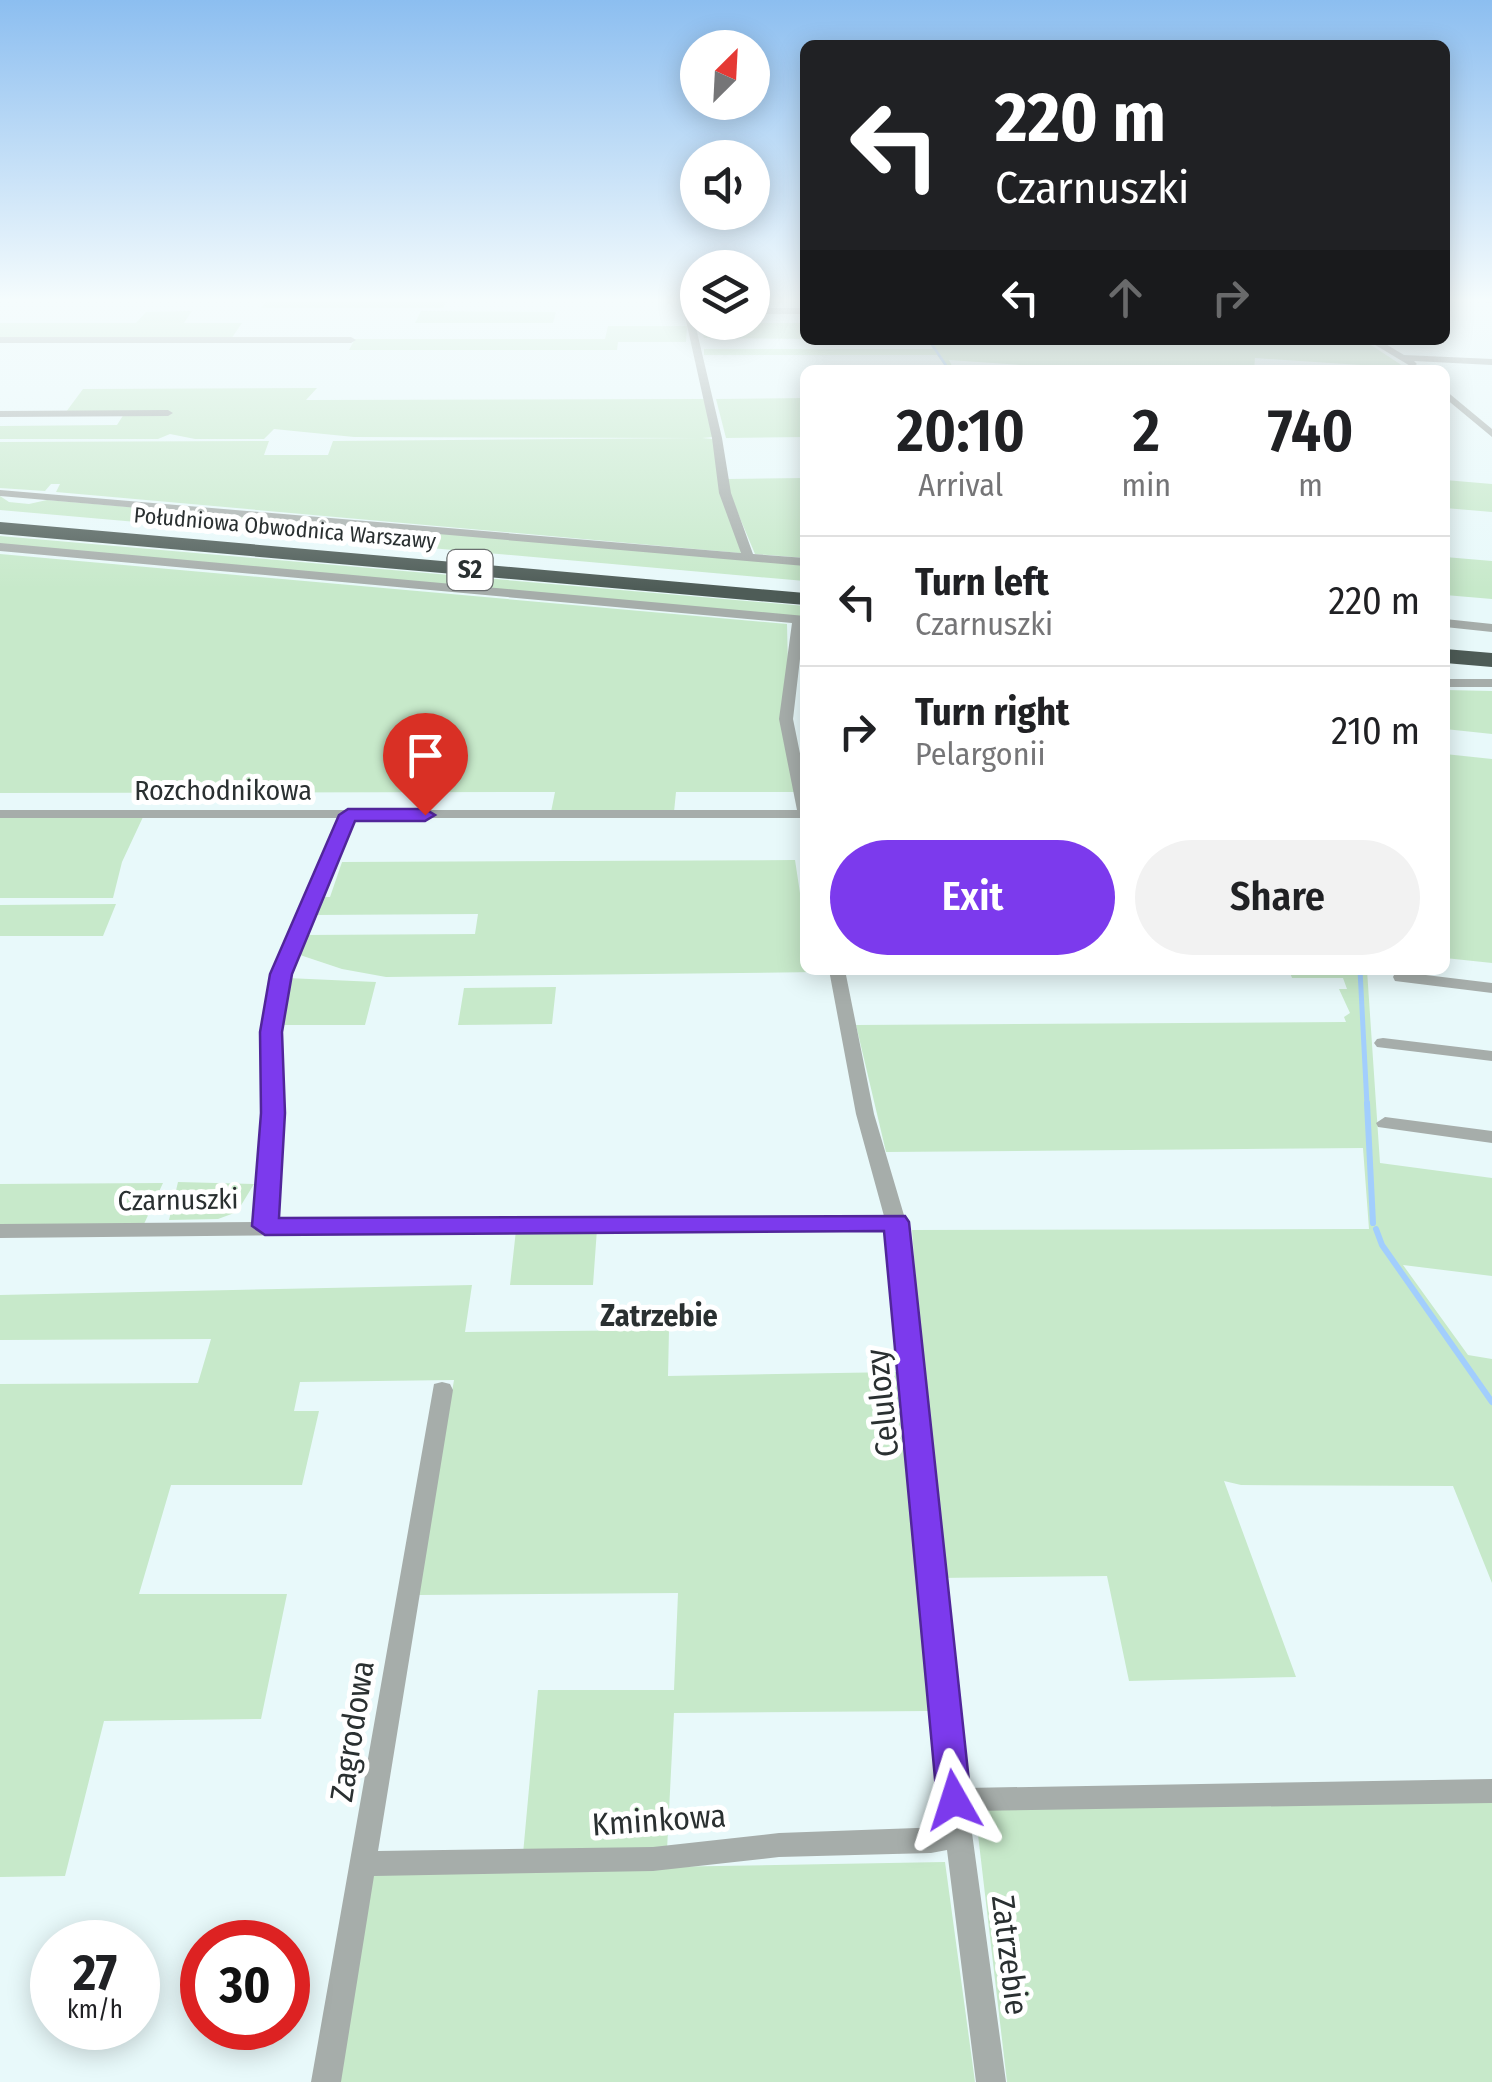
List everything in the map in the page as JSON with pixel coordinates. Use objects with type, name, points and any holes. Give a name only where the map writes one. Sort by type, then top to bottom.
[{"type":"highway","name":"Południowa Obwodnica Warszawy","points":[[0,517],[800,587]]},
{"type":"highway","name":"Południowa Obwodnica Warszawy","points":[[0,528],[800,613]]},
{"type":"highway","points":[[1450,643],[1492,647]]},
{"type":"highway","points":[[1450,656],[1492,660]]},
{"type":"street","points":[[710,395],[725,494],[749,558]]},
{"type":"street","points":[[1450,397],[1492,434]]},
{"type":"street","points":[[0,414],[168,413]]},
{"type":"street","points":[[0,493],[800,562]]},
{"type":"street","points":[[0,547],[800,613]]},
{"type":"street","points":[[1450,624],[1492,628]]},
{"type":"street","points":[[800,632],[786,718],[800,789]]},
{"type":"street","points":[[1450,684],[1492,683]]},
{"type":"street","name":"Rozchodnikowa","points":[[0,814],[800,814]]},
{"type":"street","points":[[265,1226],[273,1113],[271,1032],[278,985],[348,815]]},
{"type":"street","name":"Celulozy","points":[[838,975],[864,1114],[896,1222],[959,1836]]},
{"type":"street","points":[[1401,977],[1492,988]]},
{"type":"street","points":[[1384,1043],[1492,1056]]},
{"type":"street","points":[[1385,1123],[1492,1137]]},
{"type":"street","name":"Czarnuszki","points":[[0,1232],[265,1226],[896,1222]]},
{"type":"street","name":"Zagrodowa","points":[[326,2082],[442,1390]]},
{"type":"street","points":[[954,1800],[1492,1791]]},
{"type":"street","name":"Kminkowa","points":[[363,1864],[653,1859],[779,1845],[931,1841],[959,1836]]},
{"type":"street","name":"Zatrzebie","points":[[959,1836],[992,2082]]},
{"type":"green space","points":[[78,395],[310,395],[306,400],[706,399],[714,437],[702,438],[713,439],[745,550],[740,553],[56,492],[60,484],[51,484],[45,491],[0,488],[0,442],[269,441],[264,455],[328,455],[333,441],[700,438],[354,437],[274,429],[264,439],[195,439],[170,434],[158,439],[0,439],[0,426],[117,425],[124,414],[170,411],[66,412]]},
{"type":"green space","points":[[800,398],[800,437],[726,438],[716,399]]},
{"type":"green space","points":[[800,478],[800,558],[755,554],[727,487],[728,479]]},
{"type":"green space","points":[[1450,480],[1492,484],[1492,512],[1450,508]]},
{"type":"green space","points":[[0,496],[9,502],[29,504],[47,500],[800,564],[800,581],[0,510]]},
{"type":"green space","points":[[0,536],[800,606],[800,618],[0,545]]},
{"type":"green space","points":[[0,554],[787,624],[788,669],[781,720],[795,792],[676,792],[674,812],[551,812],[555,792],[0,793]]},
{"type":"green space","points":[[1450,557],[1492,561],[1492,599],[1450,595]]},
{"type":"green space","points":[[1450,690],[1492,691],[1492,734],[1450,730]]},
{"type":"green space","points":[[1450,755],[1492,759],[1492,963],[1450,959]]},
{"type":"green space","points":[[0,816],[143,817],[122,862],[113,898],[0,898]]},
{"type":"green space","points":[[795,860],[800,893],[800,972],[386,977],[342,969],[297,954],[304,935],[475,934],[478,914],[312,915],[320,897],[330,897],[342,862]]},
{"type":"green space","points":[[116,904],[103,936],[0,936],[0,905]]},
{"type":"green space","points":[[1291,975],[1367,975],[1380,1163],[1492,1178],[1492,1276],[1403,1265],[1468,1355],[1492,1359],[1492,1583],[1453,1486],[1241,1485],[1224,1481],[1296,1677],[1129,1681],[1107,1576],[938,1578],[912,1230],[1369,1229],[1363,1148],[886,1152],[856,1025],[1346,1022],[1344,1017],[1350,1013],[1339,989],[1347,989],[1343,978]]},
{"type":"green space","points":[[287,978],[376,982],[365,1025],[275,1025]]},
{"type":"green space","points":[[556,987],[552,1024],[458,1025],[464,988]]},
{"type":"green space","points":[[178,1182],[254,1184],[237,1212],[218,1219],[169,1220]]},
{"type":"green space","points":[[163,1183],[144,1224],[0,1228],[0,1184]]},
{"type":"green space","points":[[597,1229],[593,1285],[510,1285],[516,1230]]},
{"type":"green space","points":[[472,1285],[465,1332],[669,1330],[668,1376],[898,1372],[928,1711],[674,1713],[667,1850],[523,1854],[538,1690],[674,1690],[678,1593],[418,1595],[454,1380],[300,1382],[294,1411],[319,1411],[302,1485],[171,1485],[139,1594],[287,1594],[261,1719],[104,1721],[65,1876],[0,1877],[0,1384],[198,1383],[211,1339],[0,1340],[0,1295]]},
{"type":"green space","points":[[1492,1800],[1492,2082],[1007,2082],[975,1809]]},
{"type":"green space","points":[[945,1862],[975,2082],[336,2082],[371,1872]]},
{"type":"waterway","points":[[1360,975],[1367,1105]]},
{"type":"waterway","points":[[1367,1103],[1373,1223]]},
{"type":"waterway","points":[[1376,1229],[1382,1245],[1492,1402]]},
{"type":"district","name":"Zatrzebie","points":[[659,1316]]},
{"type":"route","points":[[425,815],[348,815],[281,974],[271,1032],[273,1113],[265,1226],[896,1222],[954,1800]]}]
